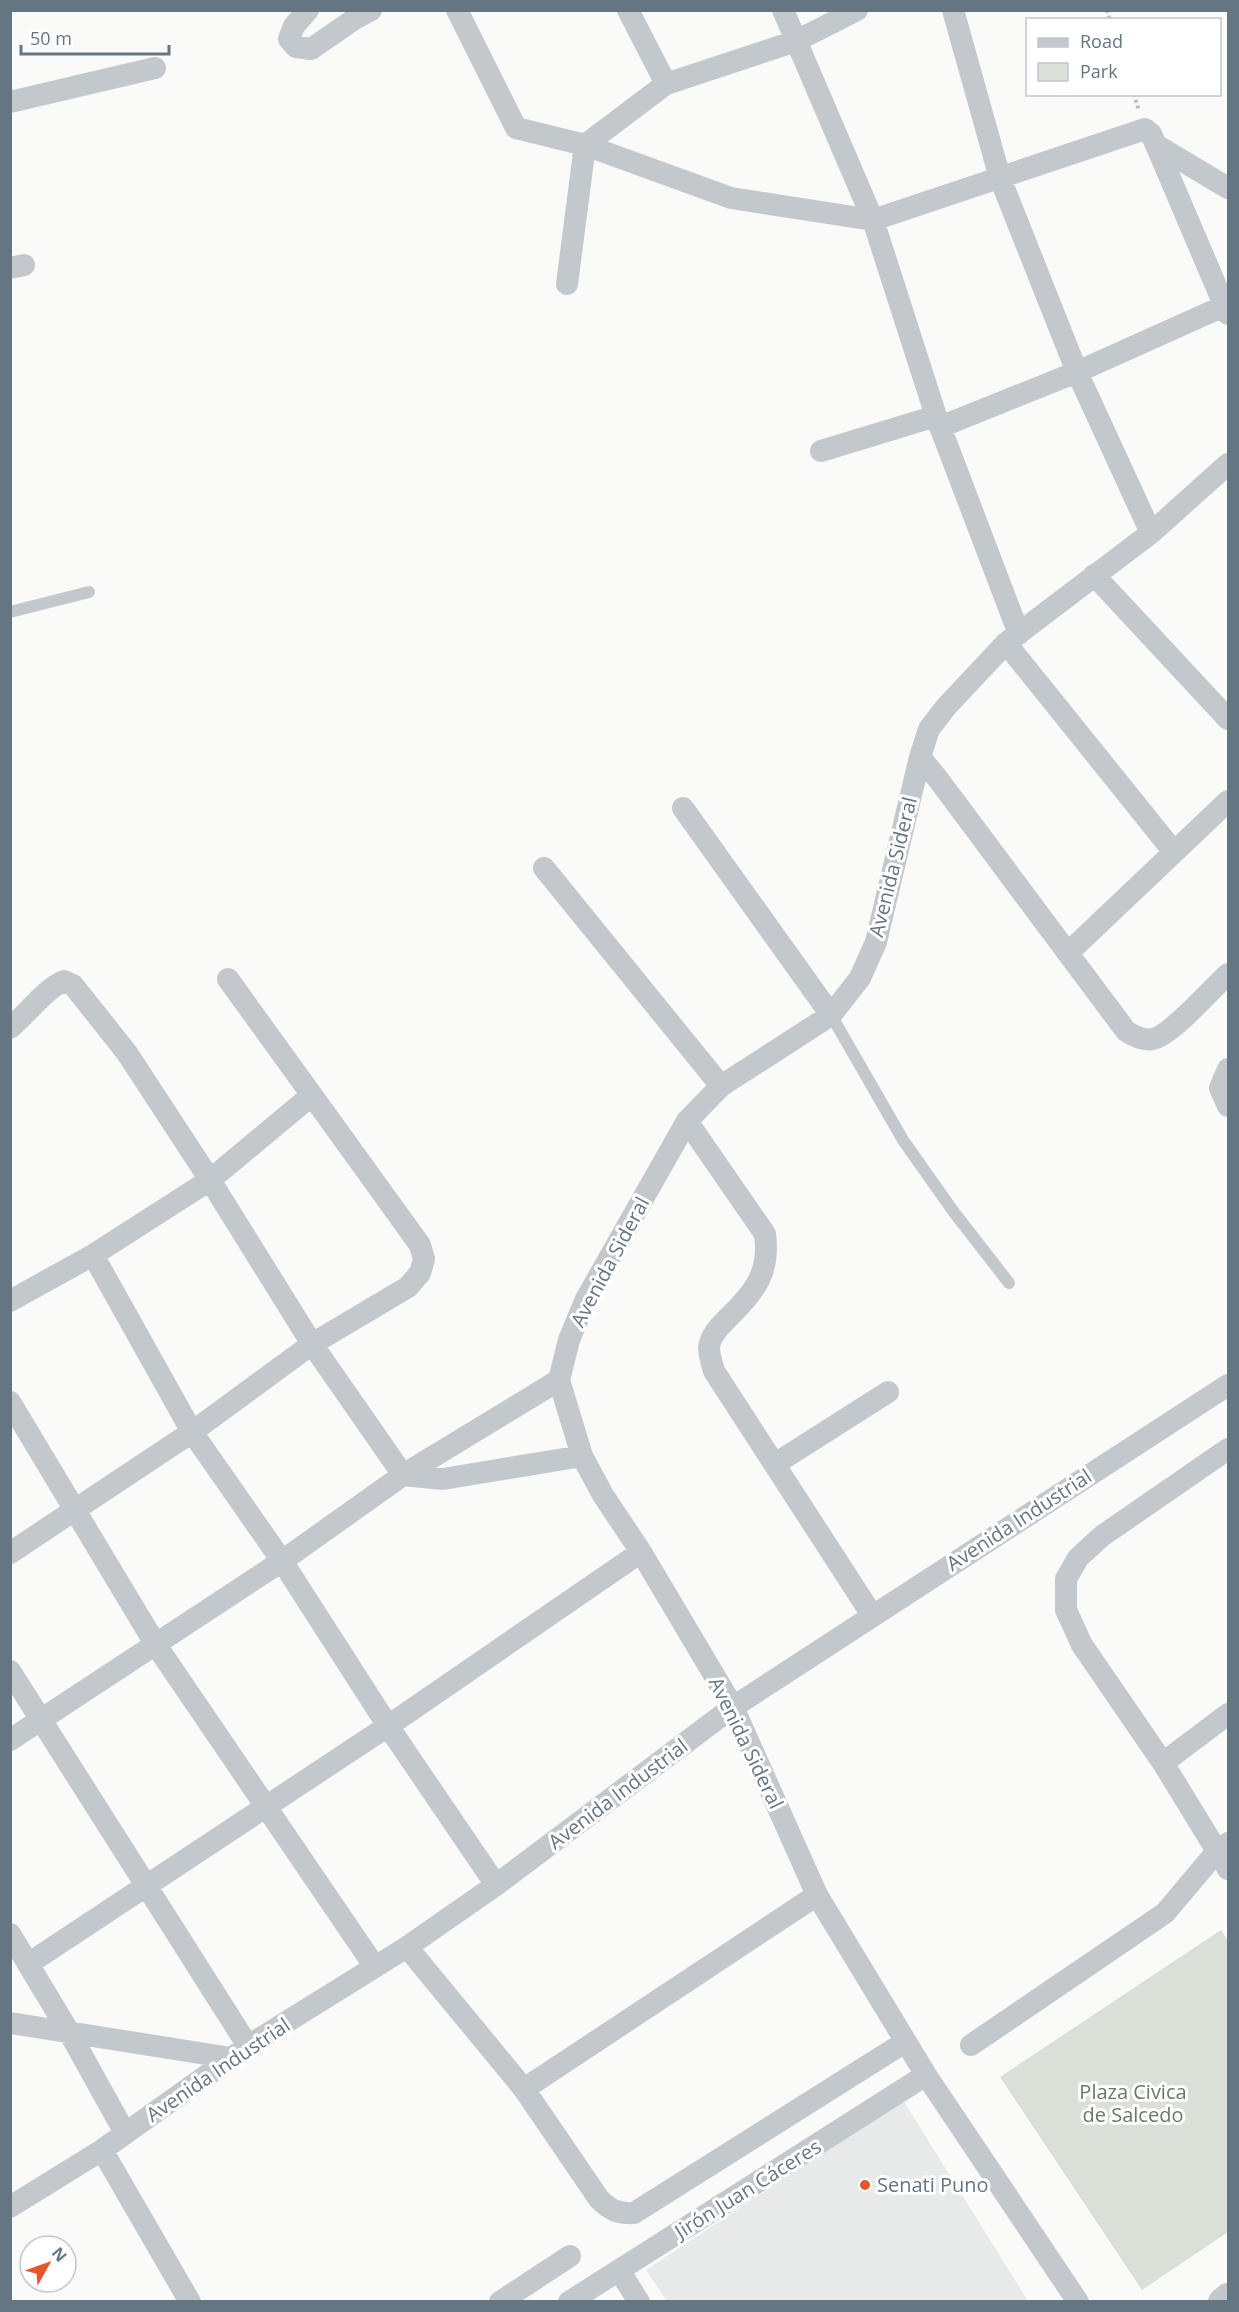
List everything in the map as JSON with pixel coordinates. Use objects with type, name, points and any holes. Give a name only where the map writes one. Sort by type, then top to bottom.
[{"type":"street","points":[[308,10],[294,26],[289,39],[296,47],[311,49],[371,10]]},
{"type":"street","points":[[457,10],[516,128],[585,145],[731,198],[873,220],[1145,129],[1151,134],[1226,310],[1077,372],[938,422],[821,451]]},
{"type":"street","points":[[628,10],[666,84]]},
{"type":"street","points":[[783,10],[873,220],[938,422],[1013,638],[1174,852]]},
{"type":"street","points":[[567,284],[585,145],[666,84],[796,41],[857,10]]},
{"type":"street","points":[[952,10],[1000,178],[1077,372],[1151,533]]},
{"type":"street","points":[[10,102],[156,68]]},
{"type":"street","points":[[1156,146],[1228,188]]},
{"type":"street","name":"Avenida Sideral","points":[[1078,2301],[904,2042],[817,1895],[733,1707],[641,1552],[603,1495],[582,1456],[559,1380],[569,1340],[586,1299],[687,1121],[721,1086],[831,1015],[860,978],[876,942],[920,757],[929,729],[946,707],[1013,638],[1094,574],[1151,533],[1228,464]]},
{"type":"street","points":[[1094,574],[1228,719]]},
{"type":"street","points":[[920,757],[1069,952],[1126,1031],[1138,1038],[1152,1040],[1168,1033],[1220,981]]},
{"type":"street","points":[[1069,952],[1228,801]]},
{"type":"street","points":[[683,808],[831,1015]]},
{"type":"street","points":[[544,868],[721,1086]]},
{"type":"street","points":[[10,1553],[192,1432],[312,1344],[408,1287],[420,1273],[424,1259],[420,1245],[228,979]]},
{"type":"street","points":[[10,1028],[36,1005],[53,985],[64,981],[73,985],[127,1053],[210,1180],[312,1344],[404,1475],[443,1479],[582,1456]]},
{"type":"street","points":[[1228,1069],[1220,1088],[1228,1106]]},
{"type":"street","points":[[10,1301],[93,1255],[210,1180],[312,1095]]},
{"type":"street","points":[[687,1121],[765,1234],[768,1254],[760,1281],[739,1307],[716,1329],[709,1347],[714,1371],[872,1615]]},
{"type":"street","points":[[93,1255],[192,1432],[282,1561],[388,1726],[496,1884]]},
{"type":"street","points":[[10,1740],[282,1561],[404,1475],[559,1380]]},
{"type":"street","name":"Avenida Industrial","points":[[10,2208],[102,2150],[240,2052],[407,1947],[496,1884],[733,1707],[1228,1385]]},
{"type":"street","points":[[775,1464],[888,1392]]},
{"type":"street","points":[[10,1402],[156,1645],[375,1967]]},
{"type":"street","points":[[971,2045],[1165,1913],[1225,1854],[1082,1645],[1066,1610],[1066,1579],[1078,1558],[1102,1536],[1228,1449]]},
{"type":"street","points":[[28,1964],[388,1726],[641,1552]]},
{"type":"street","points":[[10,1671],[148,1885],[240,2052]]},
{"type":"street","points":[[1162,1763],[1228,1714]]},
{"type":"street","points":[[524,2089],[817,1895]]},
{"type":"street","points":[[10,1934],[69,2032],[125,2133]]},
{"type":"street","points":[[407,1947],[524,2089],[599,2199],[620,2214],[634,2214],[904,2042]]},
{"type":"street","points":[[10,2023],[240,2052]]},
{"type":"street","name":"Jirón Juan Cáceres","points":[[569,2301],[926,2075]]},
{"type":"street","points":[[102,2150],[190,2301]]},
{"type":"street","points":[[501,2301],[570,2256]]},
{"type":"street","points":[[619,2270],[639,2301]]},
{"type":"street","points":[[1222,2301],[1228,2297]]},
{"type":"lane","points":[[10,612],[89,592]]},
{"type":"lane","points":[[831,1015],[903,1140],[953,1211],[1009,1283]]},
{"type":"shaded area","name":"Senati Puno","points":[[903,2100],[1028,2301],[667,2301],[646,2270]]},
{"type":"green space","name":"Plaza Civica de Salcedo","points":[[1221,1930],[1228,1941],[1228,2232],[1142,2290],[1000,2077]]},
{"type":"place","name":"Senati Puno","points":[[865,2185]]}]
